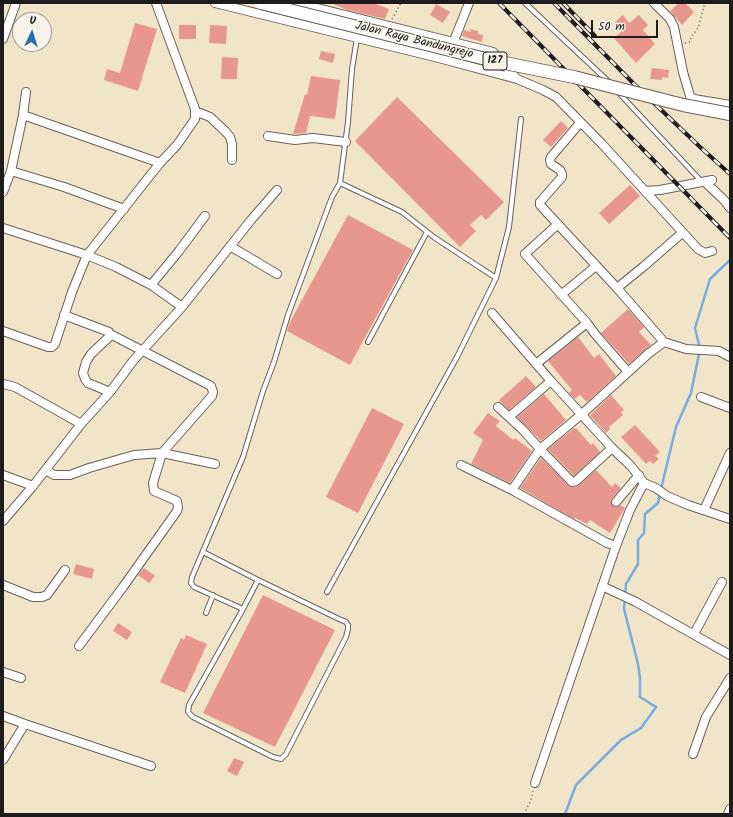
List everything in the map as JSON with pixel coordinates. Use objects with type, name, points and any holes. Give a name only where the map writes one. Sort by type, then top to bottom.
[{"type":"main road","name":"Jalan Raya Bandungrejo","points":[[262,3],[490,60],[574,77],[683,105],[730,114]]},
{"type":"street","points":[[3,39],[16,3]]},
{"type":"street","points":[[3,331],[44,346],[52,347],[56,340],[72,292],[87,255],[160,163],[177,145],[195,119],[196,114],[156,3]]},
{"type":"street","points":[[216,3],[517,79],[543,90],[556,97],[602,144],[701,252],[707,253],[712,251]]},
{"type":"street","points":[[296,3],[307,4],[387,26],[493,52],[517,79]]},
{"type":"street","points":[[453,43],[469,3]]},
{"type":"street","points":[[654,3],[670,19],[674,27],[683,72],[690,96],[694,99],[730,105]]},
{"type":"street","points":[[3,192],[11,171],[23,115],[26,92]]},
{"type":"street","points":[[196,114],[200,113],[210,117],[230,137],[232,144],[232,160]]},
{"type":"street","points":[[23,115],[160,163]]},
{"type":"street","points":[[580,123],[551,157],[550,162],[560,170],[562,177],[539,204],[617,288],[664,342],[686,349],[719,352],[730,357]]},
{"type":"street","points":[[268,136],[295,140],[313,138],[346,142]]},
{"type":"street","points":[[11,171],[124,209]]},
{"type":"street","points":[[645,191],[660,190],[706,181],[730,208]]},
{"type":"street","points":[[3,521],[110,392],[142,350],[182,307],[251,220],[278,190]]},
{"type":"street","points":[[151,285],[205,216]]},
{"type":"street","points":[[558,224],[525,254],[587,323],[594,334],[628,372]]},
{"type":"street","points":[[3,228],[87,255],[116,267],[151,285],[182,307]]},
{"type":"street","points":[[617,288],[644,267],[682,232]]},
{"type":"street","points":[[230,246],[277,274]]},
{"type":"street","points":[[561,295],[596,266]]},
{"type":"street","points":[[492,313],[551,381],[644,483],[656,488],[667,496],[730,519]]},
{"type":"street","points":[[64,315],[106,330],[110,334],[211,386],[213,390],[212,396],[162,453],[152,483],[152,488],[154,491],[177,501],[177,510],[123,587],[79,646]]},
{"type":"street","points":[[536,364],[587,323]]},
{"type":"street","points":[[110,334],[91,354],[86,362],[83,373],[88,383],[110,392]]},
{"type":"street","points":[[512,490],[540,449],[664,342]]},
{"type":"street","points":[[509,417],[551,381]]},
{"type":"street","points":[[3,384],[15,387],[82,424]]},
{"type":"street","points":[[701,397],[730,408]]},
{"type":"street","points":[[498,407],[523,430],[572,482],[576,481],[612,448]]},
{"type":"street","points":[[46,470],[54,475],[70,475],[134,455],[162,453],[215,464]]},
{"type":"street","points":[[704,510],[730,453]]},
{"type":"street","points":[[461,465],[512,490],[606,543],[616,546]]},
{"type":"street","points":[[3,475],[33,486]]},
{"type":"street","points":[[616,502],[639,476]]},
{"type":"street","points":[[535,783],[616,546],[630,510],[644,483]]},
{"type":"street","points":[[3,585],[33,597],[42,598],[47,595],[65,570]]},
{"type":"street","points":[[694,634],[722,582]]},
{"type":"street","points":[[602,586],[636,602],[730,655]]},
{"type":"street","points":[[3,672],[21,678]]},
{"type":"street","points":[[693,754],[706,717],[730,678]]},
{"type":"street","points":[[3,716],[151,766]]},
{"type":"street","points":[[3,760],[25,724]]},
{"type":"street","points":[[728,814],[730,809]]},
{"type":"lane","points":[[526,3],[603,75],[706,181]]},
{"type":"lane","points":[[243,609],[194,586],[191,583],[192,577],[243,457],[288,315],[330,204],[340,183],[346,142],[352,69],[357,38]]},
{"type":"lane","points":[[327,592],[457,357],[496,278],[508,227],[521,119]]},
{"type":"lane","points":[[340,183],[402,212],[427,232],[496,278]]},
{"type":"lane","points":[[368,342],[427,232]]},
{"type":"lane","points":[[203,552],[346,622],[348,629],[346,637],[286,754],[281,759],[273,757],[193,717],[188,712],[189,705],[258,580]]},
{"type":"lane","points":[[206,613],[213,595]]},
{"type":"path","points":[[387,26],[401,3]]},
{"type":"path","points":[[677,44],[690,42],[698,28],[705,3]]},
{"type":"path","points":[[524,814],[531,800],[535,783]]},
{"type":"building","points":[[331,3],[373,3],[389,9],[385,19],[347,10]]},
{"type":"building","points":[[679,3],[685,3],[694,12],[682,25],[670,11]]},
{"type":"building","points":[[436,4],[450,12],[443,23],[430,15]]},
{"type":"building","points":[[623,15],[629,23],[639,15],[648,25],[643,30],[655,44],[636,63],[614,38],[623,30],[615,22]]},
{"type":"building","points":[[135,23],[157,29],[138,91],[104,80],[107,69],[120,73]]},
{"type":"building","points":[[179,25],[196,25],[196,39],[179,39]]},
{"type":"building","points":[[210,25],[227,26],[226,44],[209,43]]},
{"type":"building","points":[[471,29],[478,31],[478,34],[483,35],[482,42],[462,36],[464,30],[470,32]]},
{"type":"building","points":[[321,51],[335,54],[333,63],[319,59]]},
{"type":"building","points":[[222,57],[238,58],[237,79],[221,79]]},
{"type":"building","points":[[652,68],[669,70],[668,78],[662,77],[662,80],[650,79]]},
{"type":"building","points":[[311,76],[340,80],[335,119],[310,116],[306,133],[293,134],[305,94],[307,95]]},
{"type":"building","points":[[397,97],[504,202],[486,220],[481,215],[470,225],[476,231],[460,247],[355,141]]},
{"type":"building","points":[[561,121],[568,128],[551,147],[543,140]]},
{"type":"building","points":[[630,185],[640,196],[609,224],[599,213]]},
{"type":"building","points":[[348,215],[413,250],[350,365],[287,331],[290,322]]},
{"type":"building","points":[[628,309],[644,327],[639,332],[651,345],[629,364],[601,333]]},
{"type":"building","points":[[578,337],[594,358],[599,354],[616,376],[587,402],[580,395],[575,399],[569,393],[572,390],[548,361]]},
{"type":"building","points":[[526,376],[536,387],[509,410],[499,400]]},
{"type":"building","points":[[544,394],[566,420],[541,441],[517,417]]},
{"type":"building","points":[[611,395],[624,410],[621,412],[623,415],[609,427],[610,429],[606,433],[590,415]]},
{"type":"building","points":[[372,408],[404,424],[358,513],[326,497]]},
{"type":"building","points":[[488,413],[500,421],[496,426],[513,440],[515,438],[532,451],[510,483],[471,464],[483,440],[473,433]]},
{"type":"building","points":[[635,425],[660,452],[655,456],[659,459],[653,464],[650,461],[646,464],[621,437]]},
{"type":"building","points":[[576,428],[591,445],[593,443],[600,452],[574,476],[548,449]]},
{"type":"building","points":[[541,458],[570,487],[579,485],[596,470],[612,487],[615,483],[621,488],[612,498],[611,503],[615,507],[620,505],[625,508],[610,533],[590,520],[587,524],[575,518],[574,519],[520,488]]},
{"type":"building","points":[[76,564],[94,569],[92,579],[73,574]]},
{"type":"building","points":[[144,568],[155,576],[149,583],[138,575]]},
{"type":"building","points":[[263,595],[335,630],[275,747],[203,713]]},
{"type":"building","points":[[118,623],[132,632],[127,640],[113,631]]},
{"type":"building","points":[[186,635],[207,644],[185,693],[160,682],[181,638],[184,640]]},
{"type":"building","points":[[234,758],[244,762],[237,776],[227,771]]},
{"type":"waterway","points":[[661,489],[676,427],[691,393],[700,349],[695,328],[710,279],[730,260]]},
{"type":"waterway","points":[[565,814],[576,785],[621,740],[641,728],[656,707],[640,697],[638,664],[624,609],[626,584],[638,564],[638,540],[644,533],[645,514],[658,503],[660,494]]},
{"type":"railway","points":[[499,3],[730,238]]},
{"type":"railway","points":[[554,3],[634,84],[730,174]]},
{"type":"railway","points":[[563,3],[595,36]]}]
